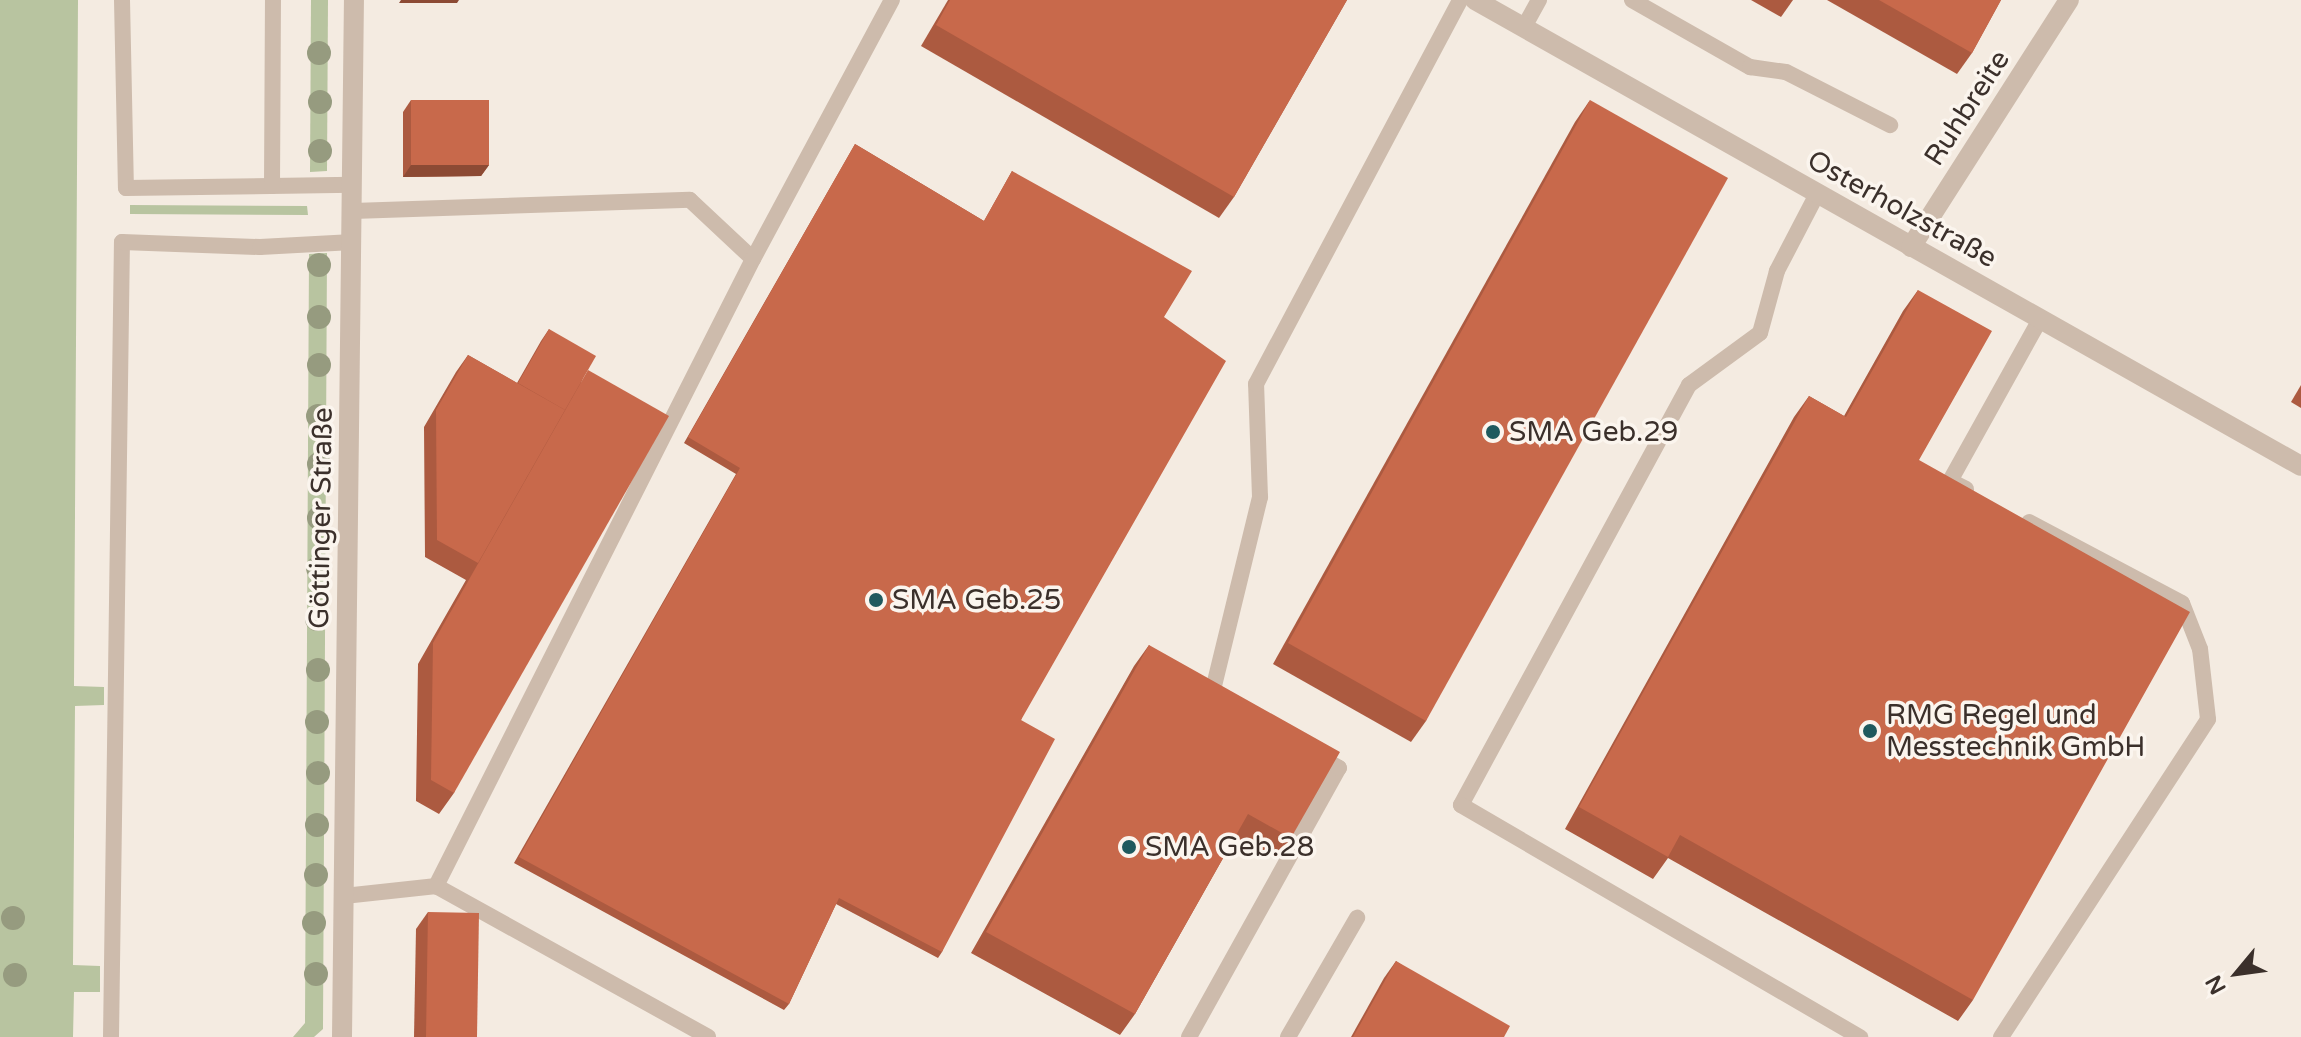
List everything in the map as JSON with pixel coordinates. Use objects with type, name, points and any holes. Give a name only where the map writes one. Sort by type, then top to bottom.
[{"type":"street","name":"Göttinger Straße","points":[[342,1037],[354,0]]},
{"type":"street","name":"Osterholzstraße","points":[[1475,0],[2301,466]]},
{"type":"street","name":"Ruhbreite","points":[[1911,247],[2069,0]]},
{"type":"lane","points":[[122,0],[126,188],[353,185]]},
{"type":"lane","points":[[272,186],[273,0]]},
{"type":"lane","points":[[436,886],[753,259],[892,0]]},
{"type":"lane","points":[[1238,709],[1212,694],[1260,497],[1256,384],[1460,0]]},
{"type":"lane","points":[[1524,27],[1539,0]]},
{"type":"lane","points":[[1632,0],[1750,67],[1786,72],[1890,125]]},
{"type":"lane","points":[[1817,194],[1777,271],[1760,333],[1689,385],[1461,805],[1860,1037]]},
{"type":"lane","points":[[353,211],[690,200],[753,259]]},
{"type":"lane","points":[[111,1037],[122,242],[260,247],[353,242]]},
{"type":"lane","points":[[1977,495],[1950,481],[2040,319]]},
{"type":"lane","points":[[2001,1037],[2208,719],[2200,649],[2182,603],[2018,517]]},
{"type":"lane","points":[[1189,1037],[1339,768],[1301,746]]},
{"type":"lane","points":[[344,896],[436,886],[708,1037]]},
{"type":"lane","points":[[1288,1037],[1357,918]]},
{"type":"green space","points":[[0,0],[78,0],[74,686],[104,687],[104,705],[75,706],[73,965],[100,966],[100,992],[74,992],[73,1037],[0,1037]]},
{"type":"green space","points":[[311,0],[328,0],[327,171],[310,172]]},
{"type":"green space","points":[[130,205],[307,206],[308,215],[130,214]]},
{"type":"green space","points":[[327,253],[323,1029],[314,1037],[293,1037],[305,1023],[309,254]]},
{"type":"building","points":[[950,0],[1347,0],[1234,197],[936,25]]},
{"type":"building","points":[[1879,0],[2001,0],[1972,53]]},
{"type":"building","points":[[411,100],[489,100],[489,165],[411,165]]},
{"type":"building","name":"SMA Geb.29","points":[[1590,100],[1728,178],[1426,721],[1288,643]]},
{"type":"building","name":"SMA Geb.25","points":[[855,144],[984,221],[1012,171],[1192,271],[1164,317],[1226,361],[1021,720],[1055,739],[942,952],[839,898],[789,1004],[519,857],[740,468],[688,437]]},
{"type":"building","name":"RMG Regel und Messtechnik GmbH","points":[[1918,290],[1992,331],[1919,460],[2190,612],[1973,1000],[1680,835],[1668,857],[1579,807],[1809,396],[1846,417]]},
{"type":"building","points":[[549,329],[596,356],[565,410],[518,383]]},
{"type":"building","points":[[468,355],[565,410],[478,563],[437,540],[436,410]]},
{"type":"building","points":[[588,370],[669,416],[454,793],[431,780],[433,643]]},
{"type":"building","name":"SMA Geb.28","points":[[1149,645],[1340,752],[1291,838],[1248,814],[1135,1014],[986,932]]},
{"type":"building","points":[[428,912],[479,913],[477,1037],[426,1037]]},
{"type":"building","points":[[1396,961],[1510,1026],[1504,1037],[1353,1037]]},
{"type":"place","name":"SMA Geb.29","points":[[1493,432]]},
{"type":"place","name":"SMA Geb.25","points":[[876,600]]},
{"type":"place","name":"RMG Regel und Messtechnik GmbH","points":[[1870,731]]},
{"type":"place","name":"SMA Geb.28","points":[[1129,847]]}]
